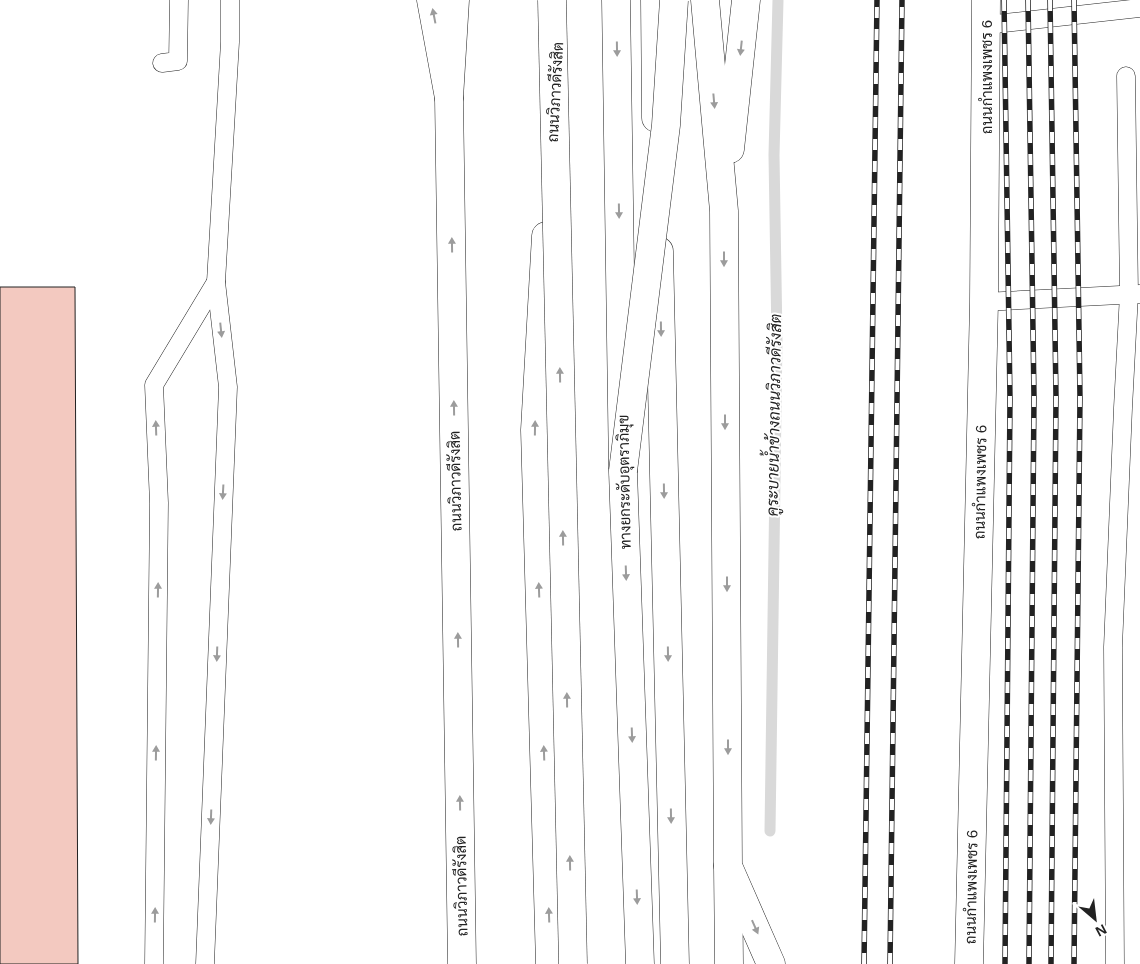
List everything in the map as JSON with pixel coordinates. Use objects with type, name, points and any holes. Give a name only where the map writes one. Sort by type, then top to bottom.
[{"type":"main road","name":"ถนนวิภาวดีรังสิต","points":[[431,0],[449,98],[462,964]]},
{"type":"main road","points":[[449,98],[455,0]]},
{"type":"main road","points":[[552,0],[572,964]]},
{"type":"main road","name":"ถนนวิภาวดีรังสิต","points":[[550,964],[535,430],[560,0]]},
{"type":"main road","name":"ทางยกระดับอุตราภิมุข","points":[[616,0],[623,471],[640,964]]},
{"type":"main road","points":[[655,0],[655,78],[675,964]]},
{"type":"main road","points":[[623,471],[666,125],[674,0]]},
{"type":"main road","points":[[705,0],[724,211],[729,964]]},
{"type":"main road","points":[[724,211],[746,0]]},
{"type":"main road","name":"ถนนกำแพงเพชร 6","points":[[969,964],[984,302],[986,12]]},
{"type":"main road","points":[[728,866],[771,964]]},
{"type":"lane","points":[[162,63],[178,61],[179,0]]},
{"type":"lane","points":[[205,964],[228,387],[216,282],[230,42],[230,0]]},
{"type":"lane","points":[[986,12],[1140,8]]},
{"type":"lane","points":[[1115,964],[1113,647],[1135,294],[1126,76]]},
{"type":"lane","points":[[154,964],[159,503],[154,385],[216,282]]},
{"type":"lane","points":[[984,302],[1135,294]]},
{"type":"building","points":[[0,287],[75,287],[78,964],[0,964]]},
{"type":"waterway","name":"คูระบายน้ำข้างถนนวิภาวดีรังสิต","points":[[770,831],[777,339],[774,155],[778,0]]},
{"type":"railway","points":[[864,964],[877,0]]},
{"type":"railway","points":[[890,964],[902,0]]},
{"type":"railway","points":[[1004,0],[1010,399],[1005,964]]},
{"type":"railway","points":[[1028,0],[1034,397],[1029,964]]},
{"type":"railway","points":[[1050,0],[1056,397],[1051,964]]},
{"type":"railway","points":[[1074,0],[1080,398],[1074,964]]}]
